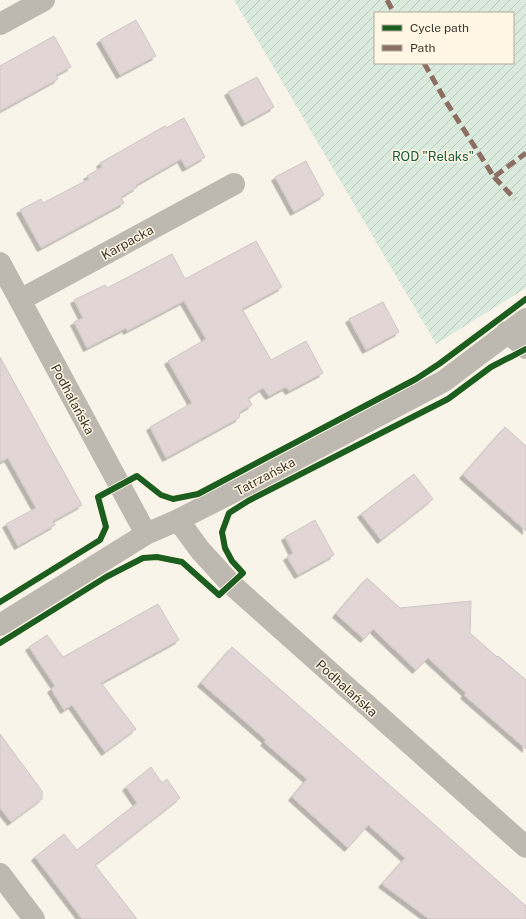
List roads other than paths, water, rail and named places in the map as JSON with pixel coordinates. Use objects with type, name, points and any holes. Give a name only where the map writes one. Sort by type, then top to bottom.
[{"type":"street","points":[[0,24],[44,0]]},
{"type":"street","name":"Karpacka","points":[[20,300],[234,184]]},
{"type":"street","name":"Podhalańska","points":[[0,264],[146,534]]},
{"type":"street","name":"Tatrzańska","points":[[0,625],[146,534],[178,520],[246,486],[444,381],[526,319]]},
{"type":"street","points":[[507,332],[526,348]]},
{"type":"street","name":"Podhalańska","points":[[178,520],[200,550],[231,584],[526,847]]},
{"type":"street","points":[[0,874],[34,919]]},
{"type":"park label","name":"ROD \"Relaks\"","points":[[433,156]]}]
